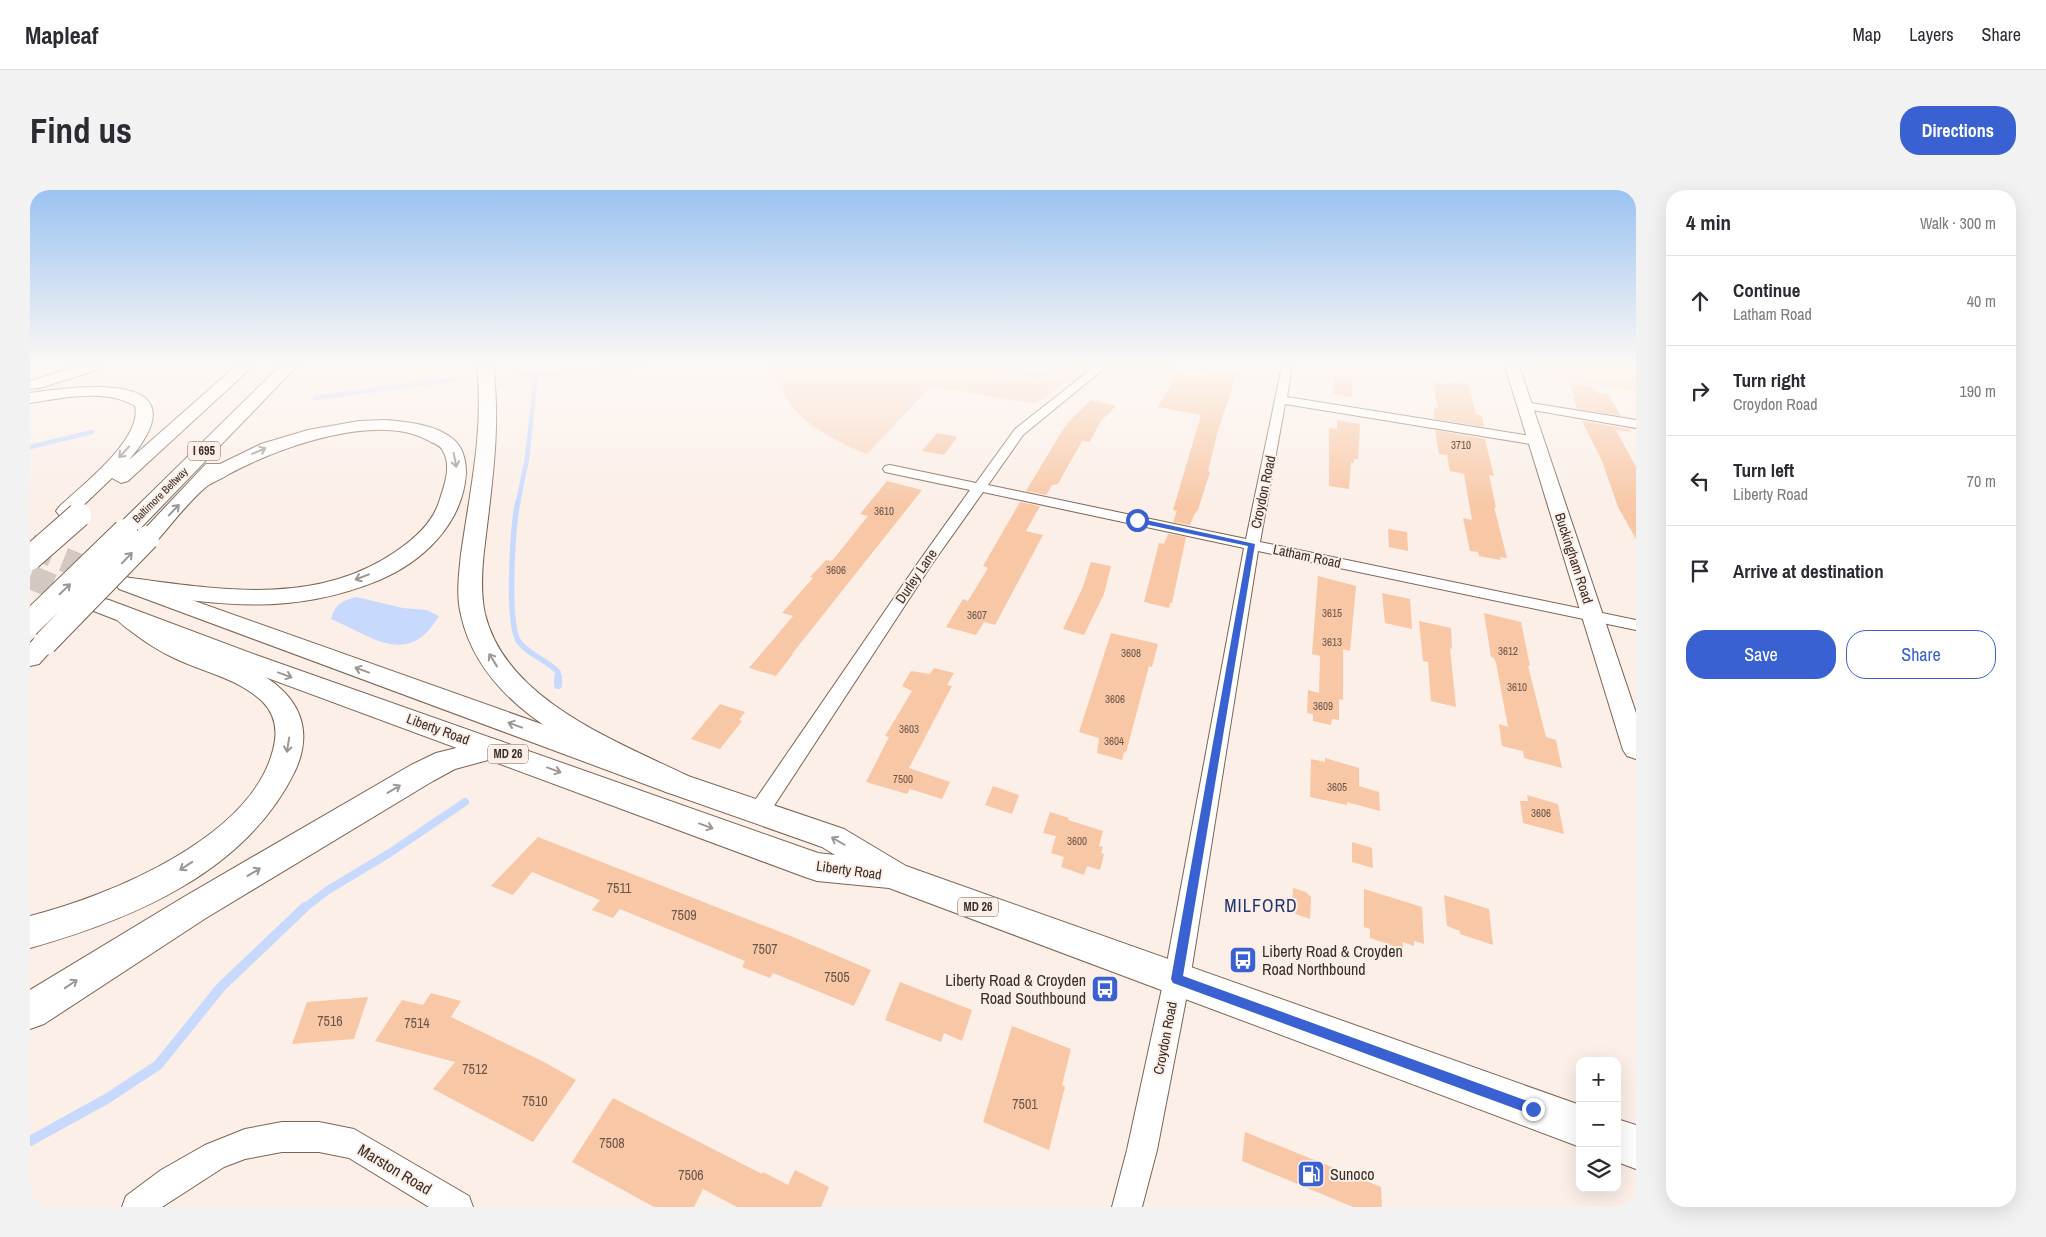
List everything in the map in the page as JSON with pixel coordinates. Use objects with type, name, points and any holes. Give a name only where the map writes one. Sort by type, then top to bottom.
[{"type":"main road","points":[[30,548],[73,513],[132,443],[146,413]]},
{"type":"main road","name":"I 695","points":[[30,558],[73,513],[189,413]]},
{"type":"main road","name":"Baltimore Beltway","points":[[30,623],[242,413]]},
{"type":"main road","points":[[37,651],[147,538],[263,413]]},
{"type":"main road","points":[[488,413],[487,467],[471,575],[473,615],[477,631],[503,676],[525,698],[584,735],[677,784]]},
{"type":"main road","name":"Liberty Road","points":[[200,482],[241,459],[284,441],[323,432],[364,426],[412,429],[439,438],[453,450],[457,469],[452,498],[435,532],[413,552],[398,561],[358,578],[293,596],[241,599],[126,583],[677,784],[833,838],[894,876],[1576,1125]]},
{"type":"main road","name":"Liberty Road","points":[[30,932],[92,915],[161,882],[191,863],[235,830],[260,804],[282,768],[288,752],[290,739],[284,710],[267,691],[237,673],[170,646],[112,610],[817,867],[894,876]]},
{"type":"main road","points":[[30,1011],[194,908],[422,773],[455,758],[494,749]]},
{"type":"main road","points":[[1621,1141],[1636,1147]]},
{"type":"street","name":"Durley Lane","points":[[758,812],[979,486],[1019,432],[1042,413]]},
{"type":"street","name":"Croydon Road","points":[[1127,1207],[1142,1150],[1177,979],[1252,544],[1278,413]]},
{"type":"street","points":[[1365,413],[1537,441]]},
{"type":"street","name":"Buckingham Road","points":[[1528,413],[1636,750]]},
{"type":"street","points":[[1571,413],[1636,424]]},
{"type":"street","name":"Latham Road","points":[[890,469],[979,486],[1636,625]]},
{"type":"street","name":"Marston Road","points":[[137,1207],[215,1155],[246,1144],[282,1138],[319,1137],[354,1144],[458,1207]]},
{"type":"shaded area","points":[[799,413],[905,413],[867,454],[821,432]]},
{"type":"water","points":[[356,597],[403,608],[426,610],[439,616],[427,632],[415,641],[402,645],[389,644],[375,640],[331,619],[340,604]]},
{"type":"building","points":[[1077,413],[1109,413],[1100,422],[1090,442],[1082,441],[1058,484],[1052,485],[1046,495],[1026,491],[1067,423]]},
{"type":"building","points":[[1193,413],[1224,413],[1208,471],[1210,472],[1198,510],[1190,525],[1173,522],[1177,511],[1173,510],[1201,415]]},
{"type":"building","points":[[1434,413],[1476,413],[1482,416],[1484,427],[1434,419]]},
{"type":"building","points":[[1605,413],[1619,413],[1621,416]]},
{"type":"building","points":[[1337,420],[1360,424],[1358,459],[1354,459],[1354,463],[1351,462],[1349,489],[1329,486],[1329,428],[1337,429]]},
{"type":"building","points":[[1582,421],[1629,429],[1631,432],[1616,430],[1636,467],[1636,539],[1618,507],[1602,461]]},
{"type":"building","points":[[1435,430],[1485,439],[1494,476],[1489,475],[1496,508],[1494,507],[1507,558],[1500,557],[1501,560],[1484,557],[1479,556],[1478,552],[1470,551],[1463,518],[1472,520],[1464,474],[1450,471],[1447,455],[1439,454]]},
{"type":"building","points":[[937,433],[957,437],[944,455],[922,451]]},
{"type":"building","points":[[887,481],[922,490],[776,676],[749,668],[793,616],[782,613],[813,578],[810,577],[826,560],[832,561],[868,516],[860,514]]},
{"type":"building","points":[[1020,502],[1040,506],[1026,531],[1043,535],[995,625],[984,622],[976,635],[946,627],[963,599],[968,601],[988,568],[983,566]]},
{"type":"building","points":[[1388,529],[1407,532],[1408,551],[1389,547]]},
{"type":"building","points":[[1168,534],[1186,537],[1172,603],[1170,603],[1169,608],[1144,602],[1159,543],[1164,544]]},
{"type":"building","points":[[1091,562],[1111,566],[1104,594],[1084,635],[1063,629],[1082,589]]},
{"type":"building","points":[[1318,576],[1356,586],[1350,651],[1343,649],[1343,700],[1339,699],[1339,720],[1332,719],[1331,725],[1313,721],[1313,714],[1307,713],[1308,690],[1319,693],[1320,656],[1312,654]]},
{"type":"building","points":[[1382,593],[1410,599],[1412,629],[1385,623]]},
{"type":"building","points":[[1484,613],[1521,622],[1530,666],[1528,666],[1546,737],[1556,740],[1562,768],[1524,758],[1523,751],[1502,746],[1499,724],[1508,727],[1496,663],[1494,658],[1491,657]]},
{"type":"building","points":[[1419,621],[1451,628],[1452,649],[1450,648],[1456,707],[1431,701],[1428,662],[1423,661]]},
{"type":"building","points":[[1111,633],[1158,644],[1152,667],[1149,666],[1126,753],[1124,752],[1122,760],[1097,753],[1099,738],[1079,732]]},
{"type":"building","points":[[934,668],[954,673],[947,685],[952,686],[909,768],[950,782],[942,799],[910,789],[907,794],[866,782],[889,737],[885,736],[912,691],[902,686],[911,671],[930,674]]},
{"type":"building","points":[[720,704],[745,712],[739,720],[742,721],[720,749],[691,739]]},
{"type":"building","points":[[1325,758],[1359,768],[1359,786],[1379,792],[1380,811],[1347,802],[1347,805],[1310,797],[1311,759],[1325,762]]},
{"type":"building","points":[[993,786],[1019,795],[1012,814],[985,805]]},
{"type":"building","points":[[1527,795],[1558,804],[1564,834],[1523,823],[1520,801],[1528,801]]},
{"type":"building","points":[[1050,812],[1103,831],[1099,846],[1103,847],[1101,853],[1104,854],[1100,870],[1087,866],[1084,875],[1061,867],[1064,857],[1051,853],[1056,836],[1043,833]]},
{"type":"building","points":[[538,837],[793,937],[871,970],[854,1006],[773,973],[770,978],[742,967],[745,961],[620,909],[613,918],[592,910],[600,900],[532,872],[513,895],[491,886]]},
{"type":"building","points":[[1352,842],[1372,848],[1373,868],[1352,862]]},
{"type":"building","points":[[1293,888],[1306,892],[1311,897],[1310,919],[1296,914],[1292,909]]},
{"type":"building","points":[[1364,889],[1422,907],[1424,944],[1414,941],[1414,946],[1403,942],[1403,949],[1370,938],[1370,929],[1364,927]]},
{"type":"building","points":[[1444,895],[1489,909],[1493,945],[1460,934],[1460,931],[1447,926]]},
{"type":"building","points":[[900,982],[972,1010],[962,1041],[944,1033],[941,1042],[885,1020]]},
{"type":"building","points":[[431,993],[461,1001],[451,1017],[544,1062],[576,1080],[533,1142],[433,1089],[455,1062],[375,1041],[402,1000],[423,1005]]},
{"type":"building","points":[[368,997],[354,1039],[292,1044],[307,1002]]},
{"type":"building","points":[[1012,1026],[1071,1049],[1062,1085],[1065,1087],[1049,1150],[983,1122]]},
{"type":"building","points":[[613,1098],[762,1174],[763,1172],[788,1185],[795,1170],[829,1187],[821,1207],[737,1207],[703,1189],[694,1207],[654,1207],[572,1162]]},
{"type":"building","name":"Sunoco","points":[[1245,1132],[1381,1187],[1382,1207],[1353,1207],[1242,1161]]},
{"type":"waterway","points":[[518,502],[527,459],[532,413]]},
{"type":"waterway","points":[[30,447],[92,432]]},
{"type":"waterway","points":[[518,501],[514,530],[512,573],[515,631],[523,647],[558,672],[558,685]]},
{"type":"waterway","points":[[303,909],[328,890],[388,854],[465,802]]},
{"type":"waterway","points":[[30,1141],[108,1098],[158,1065],[221,987],[305,907]]},
{"type":"tunnel","points":[[30,546],[108,577]]},
{"type":"tunnel","points":[[30,577],[87,600]]},
{"type":"place","name":"Liberty Road & Croyden Road Northbound","points":[[1243,960]]},
{"type":"place","name":"Liberty Road & Croyden Road Southbound","points":[[1105,989]]},
{"type":"place","name":"Sunoco","points":[[1311,1174]]},
{"type":"district","name":"MILFORD","points":[[1261,905]]},
{"type":"route","points":[[1137,520],[1252,544],[1177,979],[1533,1109]]}]
